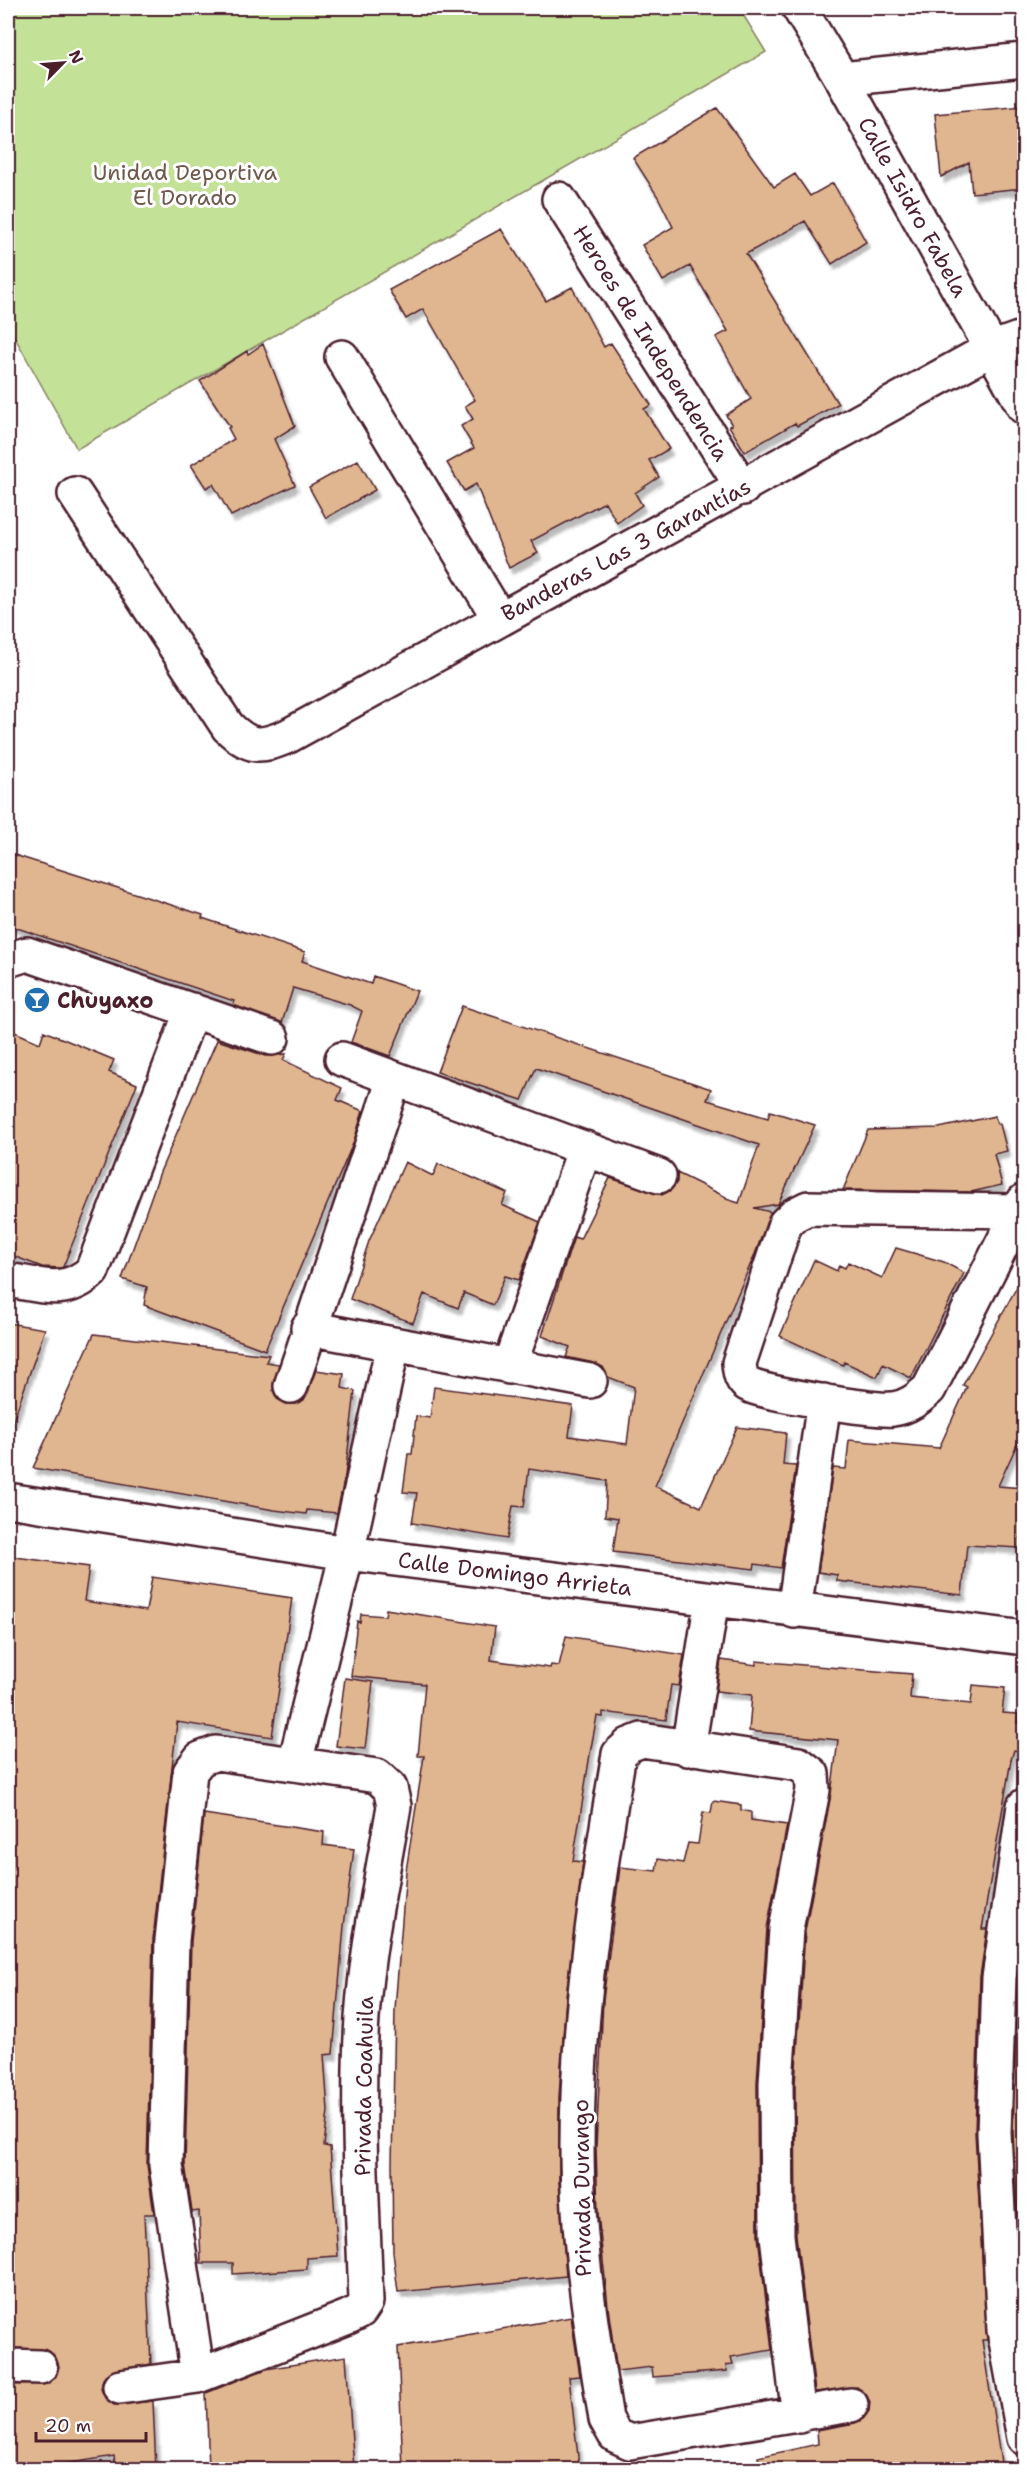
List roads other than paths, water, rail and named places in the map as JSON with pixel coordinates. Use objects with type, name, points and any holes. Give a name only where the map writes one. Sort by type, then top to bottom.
[{"type":"street","name":"Calle Isidro Fabela","points":[[799,8],[842,79],[1024,407]]},
{"type":"street","points":[[842,79],[1024,60]]},
{"type":"street","name":"Heroes de Independencia","points":[[559,199],[742,488]]},
{"type":"street","name":"Banderas Las 3 Garantías","points":[[75,494],[228,728],[244,742],[257,745],[288,736],[991,349],[1024,337]]},
{"type":"street","points":[[342,357],[499,618]]},
{"type":"street","points":[[8,960],[27,954],[272,1038]]},
{"type":"street","points":[[8,1280],[66,1288],[81,1282],[92,1271],[192,1010]]},
{"type":"street","points":[[342,1059],[659,1176]]},
{"type":"street","points":[[291,1386],[308,1328],[394,1079]]},
{"type":"street","points":[[509,1367],[585,1148]]},
{"type":"street","points":[[1021,1206],[929,1389],[912,1404],[892,1409],[824,1401],[750,1386],[741,1377],[739,1363],[785,1224],[794,1215],[808,1208],[1021,1206]]},
{"type":"street","points":[[308,1328],[590,1381]]},
{"type":"street","points":[[295,1763],[347,1553],[393,1345]]},
{"type":"street","points":[[794,1611],[824,1401]]},
{"type":"street","name":"Calle Domingo Arrieta","points":[[8,1500],[347,1553],[794,1611],[1024,1638]]},
{"type":"street","points":[[688,1749],[712,1599]]},
{"type":"street","name":"Privada Durango","points":[[799,2416],[777,2236],[776,2084],[786,1929],[813,1790],[812,1774],[799,1764],[688,1749],[642,1740],[629,1745],[619,1754],[595,1896],[577,2147],[584,2286],[606,2419],[615,2435],[630,2442],[799,2416],[851,2405]]},
{"type":"street","name":"Privada Coahuila","points":[[120,2387],[198,2376],[348,2317],[360,2311],[366,2302],[360,2126],[362,2018],[375,1913],[394,1806],[390,1788],[377,1776],[216,1753],[200,1759],[190,1772],[172,1940],[166,2165],[198,2376]]},
{"type":"street","points":[[1024,1806],[999,1978],[994,2133],[1004,2331],[1024,2438]]},
{"type":"street","points":[[8,2366],[40,2367]]},
{"type":"place","name":"Chuyaxo","points":[[37,1000]]},
{"type":"park label","name":"Unidad Deportiva El Dorado","points":[[185,184]]}]
